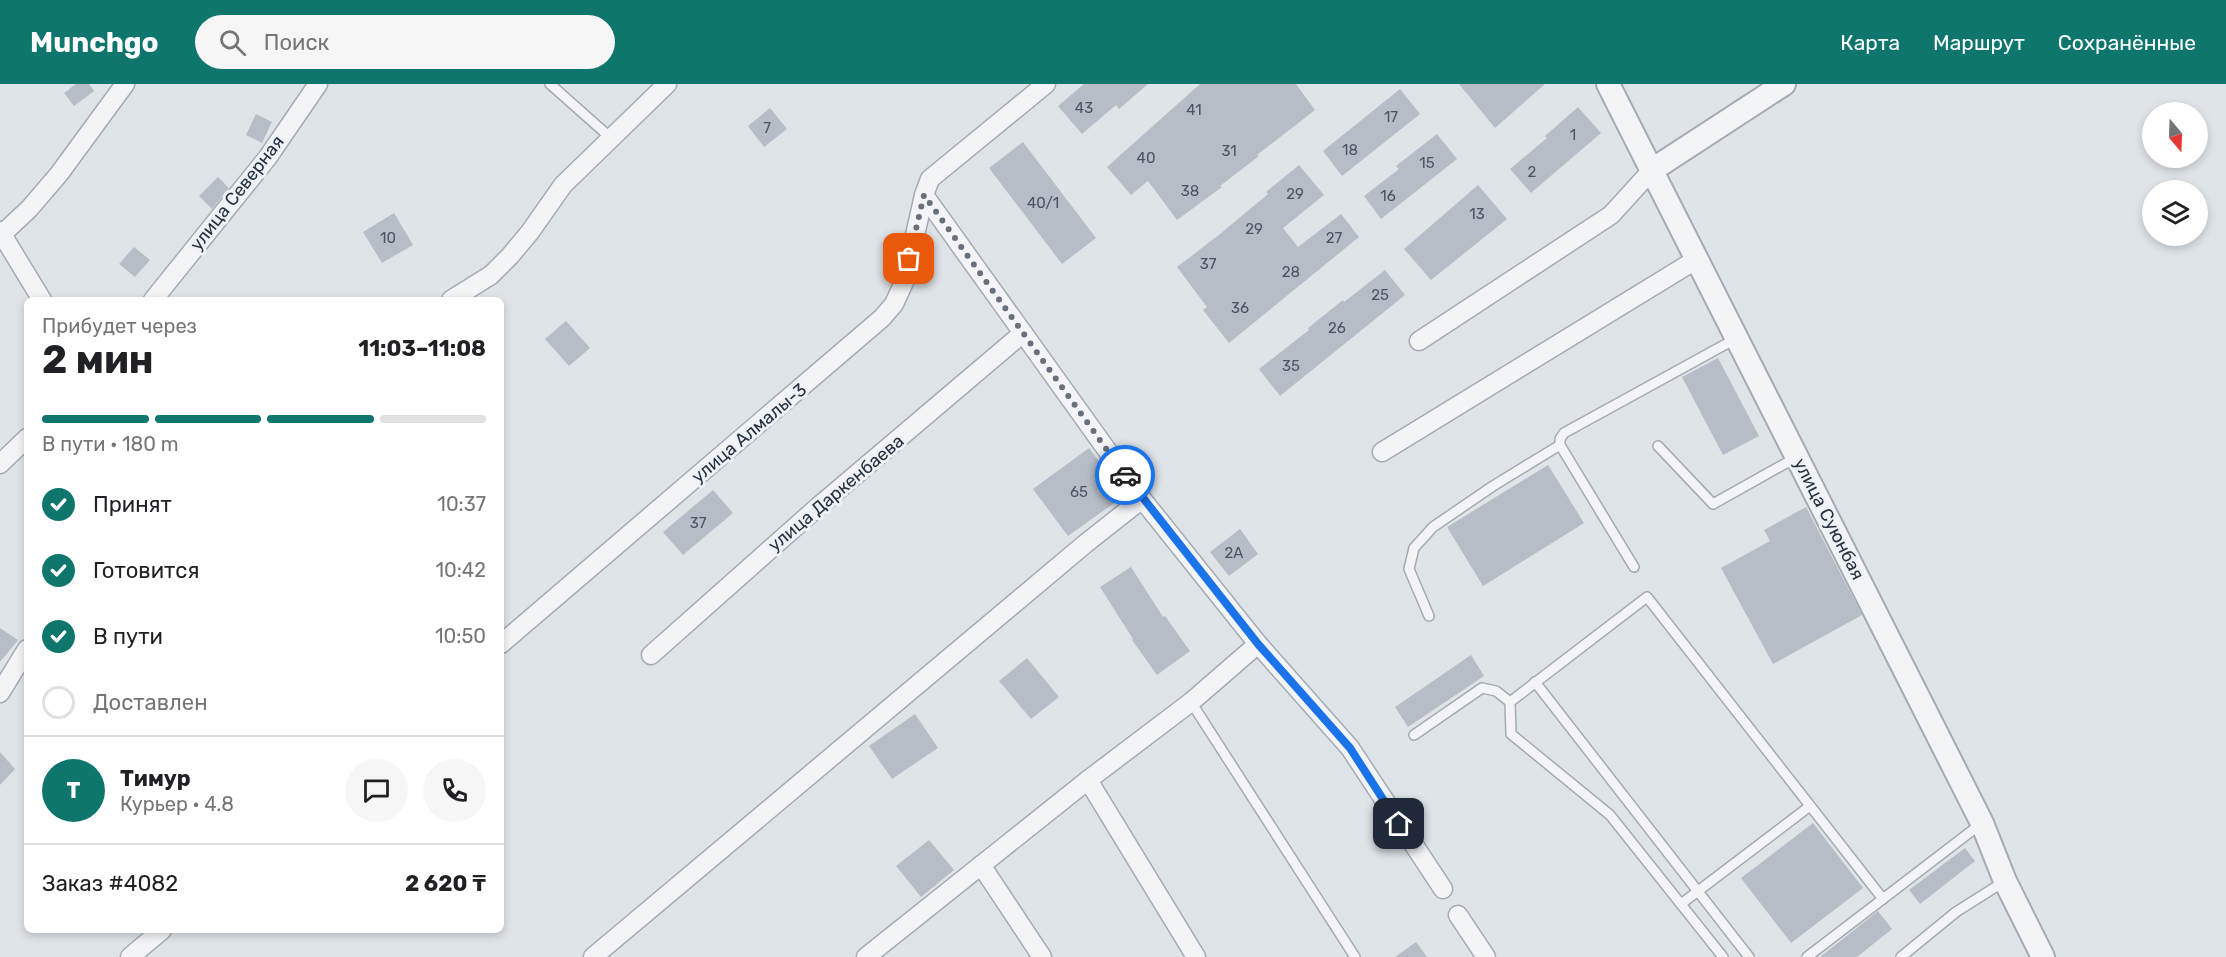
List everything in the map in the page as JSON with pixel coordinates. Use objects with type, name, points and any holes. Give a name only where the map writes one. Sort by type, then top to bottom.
[{"type":"street","points":[[40,297],[1,234],[28,209],[58,174],[125,84]]},
{"type":"street","name":"улица Северная","points":[[155,297],[268,156],[318,84]]},
{"type":"street","points":[[456,297],[491,274],[510,256],[564,185],[668,84]]},
{"type":"street","name":"улица Суюнбая","points":[[1608,84],[1982,823],[2005,881],[2043,957]]},
{"type":"street","points":[[1419,341],[1611,215],[1652,170],[1784,84]]},
{"type":"street","points":[[1041,86],[927,187],[1023,333],[1142,499],[1258,644],[1350,748],[1443,890]]},
{"type":"street","name":"улица Алмалы-3","points":[[504,641],[882,318],[894,304],[905,280],[927,187]]},
{"type":"street","points":[[1382,452],[1697,259]]},
{"type":"street","name":"улица Даркенбаева","points":[[651,655],[819,506],[1023,333]]},
{"type":"street","points":[[0,464],[24,441]]},
{"type":"street","points":[[593,957],[1142,499]]},
{"type":"street","points":[[866,957],[886,950],[981,865],[1191,702],[1258,644]]},
{"type":"street","points":[[0,693],[24,654]]},
{"type":"street","points":[[1088,780],[1196,957]]},
{"type":"street","points":[[981,865],[1042,957]]},
{"type":"street","points":[[1458,915],[1486,957]]},
{"type":"street","points":[[130,957],[158,933]]},
{"type":"lane","points":[[550,84],[612,139]]},
{"type":"lane","points":[[1634,567],[1560,445],[1560,439],[1564,433],[1737,338]]},
{"type":"lane","points":[[1429,616],[1409,569],[1414,548],[1433,527],[1493,486],[1560,445]]},
{"type":"lane","points":[[1658,446],[1713,504],[1798,457]]},
{"type":"lane","points":[[1510,702],[1647,597],[1883,899]]},
{"type":"lane","points":[[1535,682],[1749,957]]},
{"type":"lane","points":[[1414,735],[1482,688],[1496,691],[1510,702]]},
{"type":"lane","points":[[1191,702],[1355,957]]},
{"type":"lane","points":[[1510,702],[1511,734],[1610,815],[1723,957]]},
{"type":"lane","points":[[1681,904],[1810,806]]},
{"type":"lane","points":[[1807,957],[1982,823]]},
{"type":"lane","points":[[1900,957],[1956,912],[2005,881]]},
{"type":"building","points":[[76,84],[89,84],[94,91],[74,106],[64,93]]},
{"type":"building","points":[[1084,84],[1148,84],[1119,109],[1116,105],[1082,134],[1058,106]]},
{"type":"building","points":[[1200,84],[1296,84],[1315,110],[1257,155],[1259,156],[1220,186],[1222,187],[1177,220],[1148,181],[1131,195],[1107,167]]},
{"type":"building","points":[[1459,84],[1545,84],[1495,128]]},
{"type":"building","points":[[1400,89],[1420,114],[1342,176],[1323,151]]},
{"type":"building","points":[[1578,107],[1601,133],[1531,193],[1510,169],[1547,138],[1545,136]]},
{"type":"building","points":[[770,108],[787,129],[764,147],[748,126]]},
{"type":"building","points":[[256,114],[272,122],[262,143],[246,135]]},
{"type":"building","points":[[1437,134],[1457,159],[1381,219],[1364,196],[1399,169],[1396,166]]},
{"type":"building","points":[[1023,142],[1096,238],[1062,264],[989,168]]},
{"type":"building","points":[[1299,165],[1324,195],[1283,228],[1298,247],[1341,214],[1359,237],[1229,343],[1203,310],[1207,307],[1177,267],[1268,194],[1266,192]]},
{"type":"building","points":[[218,177],[229,188],[212,209],[199,196]]},
{"type":"building","points":[[1478,185],[1507,219],[1431,280],[1404,249]]},
{"type":"building","points":[[394,213],[413,245],[382,263],[363,232]]},
{"type":"building","points":[[134,247],[150,260],[135,277],[119,264]]},
{"type":"building","points":[[1385,270],[1405,295],[1280,396],[1259,369],[1343,300],[1344,302]]},
{"type":"building","points":[[566,321],[590,348],[569,366],[545,339]]},
{"type":"building","points":[[1718,358],[1759,436],[1723,455],[1682,377]]},
{"type":"building","points":[[1089,448],[1124,496],[1068,536],[1033,489]]},
{"type":"building","points":[[1548,465],[1584,523],[1483,586],[1447,527]]},
{"type":"building","points":[[713,490],[733,513],[683,555],[663,532]]},
{"type":"building","points":[[1806,507],[1862,615],[1773,664],[1721,568],[1770,541],[1764,530]]},
{"type":"building","points":[[1240,529],[1258,554],[1229,576],[1210,552]]},
{"type":"building","points":[[1131,567],[1163,617],[1165,616],[1190,651],[1157,675],[1132,640],[1100,587]]},
{"type":"building","points":[[0,628],[18,640],[0,662]]},
{"type":"building","points":[[1471,655],[1484,676],[1408,727],[1395,707]]},
{"type":"building","points":[[1027,658],[1059,697],[1031,719],[999,681]]},
{"type":"building","points":[[915,714],[938,748],[892,779],[869,746]]},
{"type":"building","points":[[0,752],[15,769],[0,785]]},
{"type":"building","points":[[1813,823],[1863,888],[1791,943],[1741,878]]},
{"type":"building","points":[[929,840],[954,870],[921,897],[896,866]]},
{"type":"building","points":[[1965,848],[1975,861],[1920,904],[1909,890]]},
{"type":"building","points":[[1878,911],[1892,929],[1857,957],[1820,957]]},
{"type":"building","points":[[1416,942],[1427,957],[1395,957]]},
{"type":"way so far","points":[[909,259],[924,195],[1125,475]]},
{"type":"route","points":[[1125,475],[1258,644],[1350,748],[1399,824]]}]
